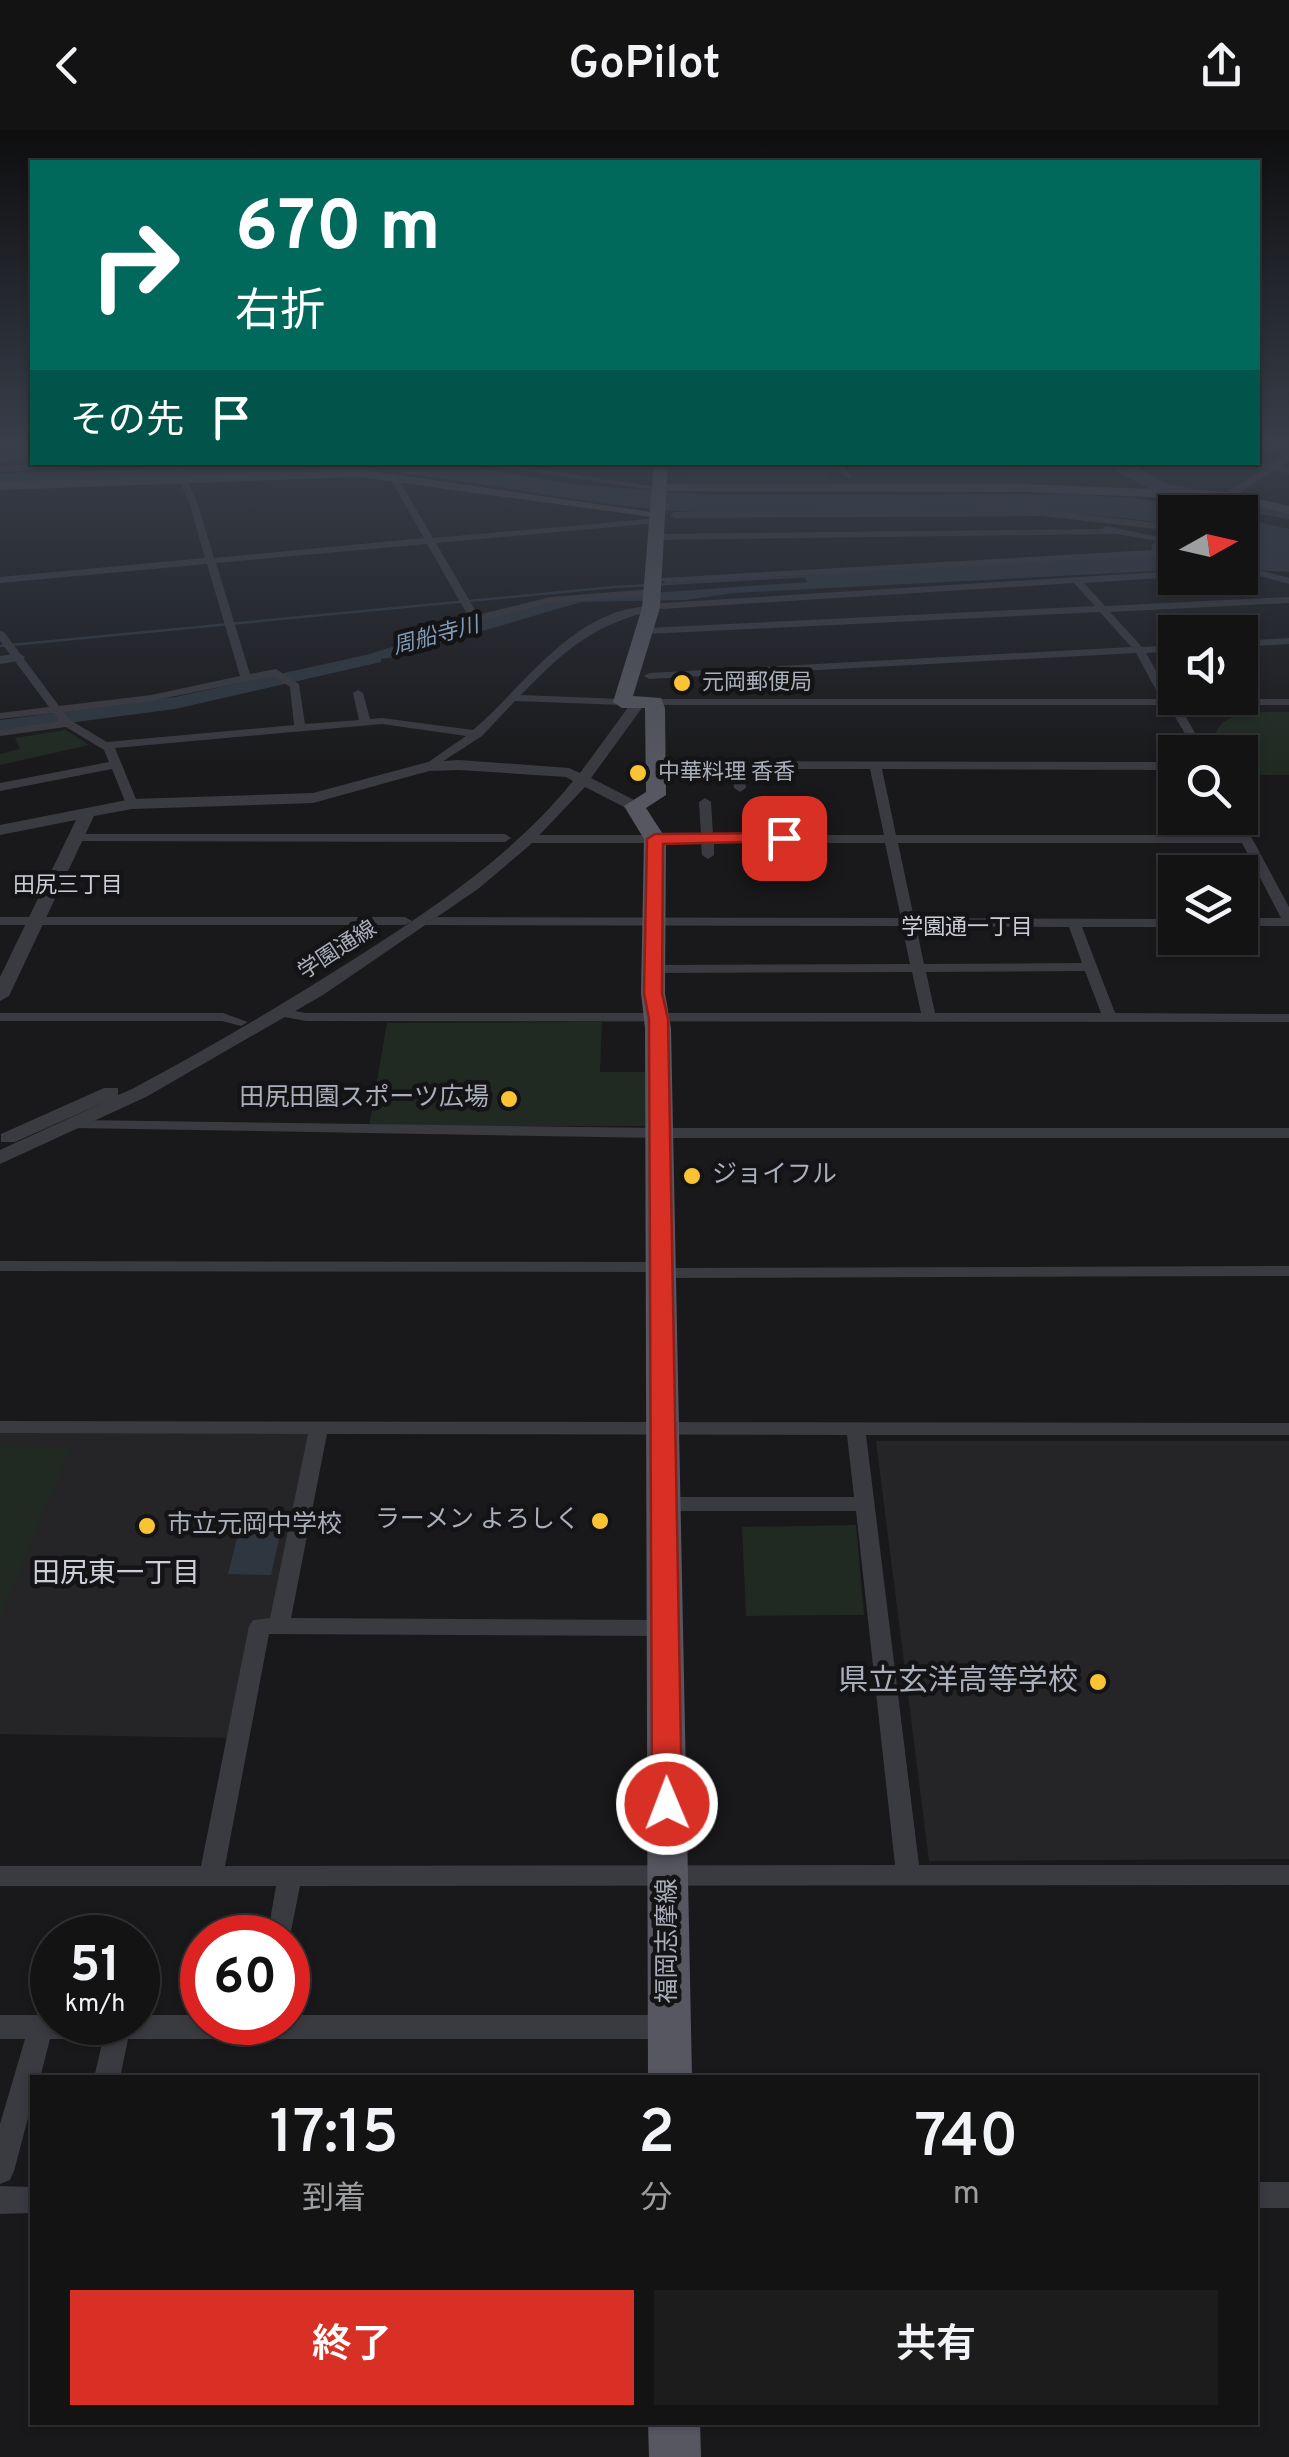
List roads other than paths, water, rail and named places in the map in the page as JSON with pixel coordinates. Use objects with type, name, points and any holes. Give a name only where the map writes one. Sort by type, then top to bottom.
[{"type":"main road","points":[[639,702],[649,676],[661,553]]},
{"type":"main road","points":[[654,632],[639,702],[656,765],[656,795],[634,806],[655,839]]},
{"type":"main road","name":"福岡志摩線","points":[[655,839],[670,2075]]},
{"type":"main road","points":[[674,2425],[675,2457]]},
{"type":"street","points":[[208,553],[246,679]]},
{"type":"street","points":[[0,580],[300,553]]},
{"type":"street","points":[[434,553],[475,619],[551,600],[1158,575]]},
{"type":"street","points":[[428,766],[478,734],[540,666],[581,636],[658,595],[1152,553]]},
{"type":"street","points":[[1260,572],[1289,580]]},
{"type":"street","points":[[1076,579],[1140,650],[1158,681]]},
{"type":"street","points":[[654,632],[1289,600]]},
{"type":"street","points":[[1258,643],[1289,641]]},
{"type":"street","points":[[0,660],[7,645],[63,716],[107,744],[365,723],[478,734]]},
{"type":"street","points":[[649,676],[1158,649]]},
{"type":"street","points":[[0,732],[276,672],[295,686],[300,728]]},
{"type":"street","points":[[358,693],[365,723]]},
{"type":"street","points":[[512,698],[639,702],[1158,702]]},
{"type":"street","name":"学園通線","points":[[0,1158],[78,1125],[284,1013],[415,921],[516,838],[639,702]]},
{"type":"street","points":[[1258,702],[1289,702]]},
{"type":"street","points":[[0,716],[63,716]]},
{"type":"street","points":[[107,744],[132,804]]},
{"type":"street","points":[[0,786],[114,765]]},
{"type":"street","points":[[656,765],[1158,766]]},
{"type":"street","points":[[709,765],[710,782]]},
{"type":"street","points":[[738,765],[740,788]]},
{"type":"street","points":[[0,830],[132,804],[313,798],[428,766],[522,766],[576,775],[634,806]]},
{"type":"street","points":[[875,766],[929,1019]]},
{"type":"street","points":[[705,802],[708,855]]},
{"type":"street","points":[[778,803],[784,864]]},
{"type":"street","points":[[0,996],[86,814]]},
{"type":"street","points":[[1244,835],[1289,921],[1258,922]]},
{"type":"street","points":[[74,838],[1246,839]]},
{"type":"street","points":[[0,921],[1158,922]]},
{"type":"street","name":"学園通線","points":[[0,1142],[117,1089],[415,921]]},
{"type":"street","points":[[1074,923],[1110,1020]]},
{"type":"street","points":[[654,969],[1089,967]]},
{"type":"street","points":[[284,1013],[306,1017],[658,1019],[1289,1018]]},
{"type":"street","points":[[0,1017],[223,1017],[241,1022]]},
{"type":"street","points":[[78,1125],[659,1133],[1289,1133]]},
{"type":"street","points":[[0,1266],[1289,1271]]},
{"type":"street","points":[[0,1427],[1289,1430]]},
{"type":"street","points":[[279,1626],[320,1427]]},
{"type":"street","points":[[856,1428],[908,1874]]},
{"type":"street","points":[[664,1504],[866,1504]]},
{"type":"street","points":[[211,1876],[260,1626],[663,1628]]},
{"type":"street","points":[[0,1876],[1289,1875]]},
{"type":"street","points":[[284,1915],[290,1876]]},
{"type":"street","points":[[310,2025],[670,2027]]},
{"type":"street","points":[[0,2028],[30,2028]]},
{"type":"street","points":[[0,2170],[37,2045]]},
{"type":"street","points":[[108,2075],[114,2045]]},
{"type":"street","points":[[1258,2196],[1289,2195]]},
{"type":"street","points":[[0,2200],[30,2200]]},
{"type":"water","points":[[1258,553],[1289,553],[1289,572],[1258,570]]},
{"type":"water","points":[[1158,555],[1158,571],[733,593],[686,600],[581,602],[394,657],[331,666],[485,618],[569,599],[807,582],[803,573]]},
{"type":"water","points":[[240,1526],[282,1526],[271,1575],[228,1574]]},
{"type":"waterway","points":[[0,646],[614,587],[809,576]]},
{"type":"waterway","name":"周船寺川","points":[[0,726],[175,703],[375,658]]},
{"type":"place","name":"元岡郵便局","points":[[682,683]]},
{"type":"place","name":"中華料理 香香","points":[[638,773]]},
{"type":"place","name":"田尻田園スポーツ広場","points":[[509,1099]]},
{"type":"place","name":"ジョイフル","points":[[692,1176]]},
{"type":"place","name":"ラーメン よろしく","points":[[600,1521]]},
{"type":"place","name":"市立元岡中学校","points":[[147,1526]]},
{"type":"place","name":"県立玄洋高等学校","points":[[1098,1682]]},
{"type":"district","name":"田尻三丁目","points":[[68,886]]},
{"type":"district","name":"学園通一丁目","points":[[967,928]]},
{"type":"district","name":"田尻東一丁目","points":[[116,1575]]}]
